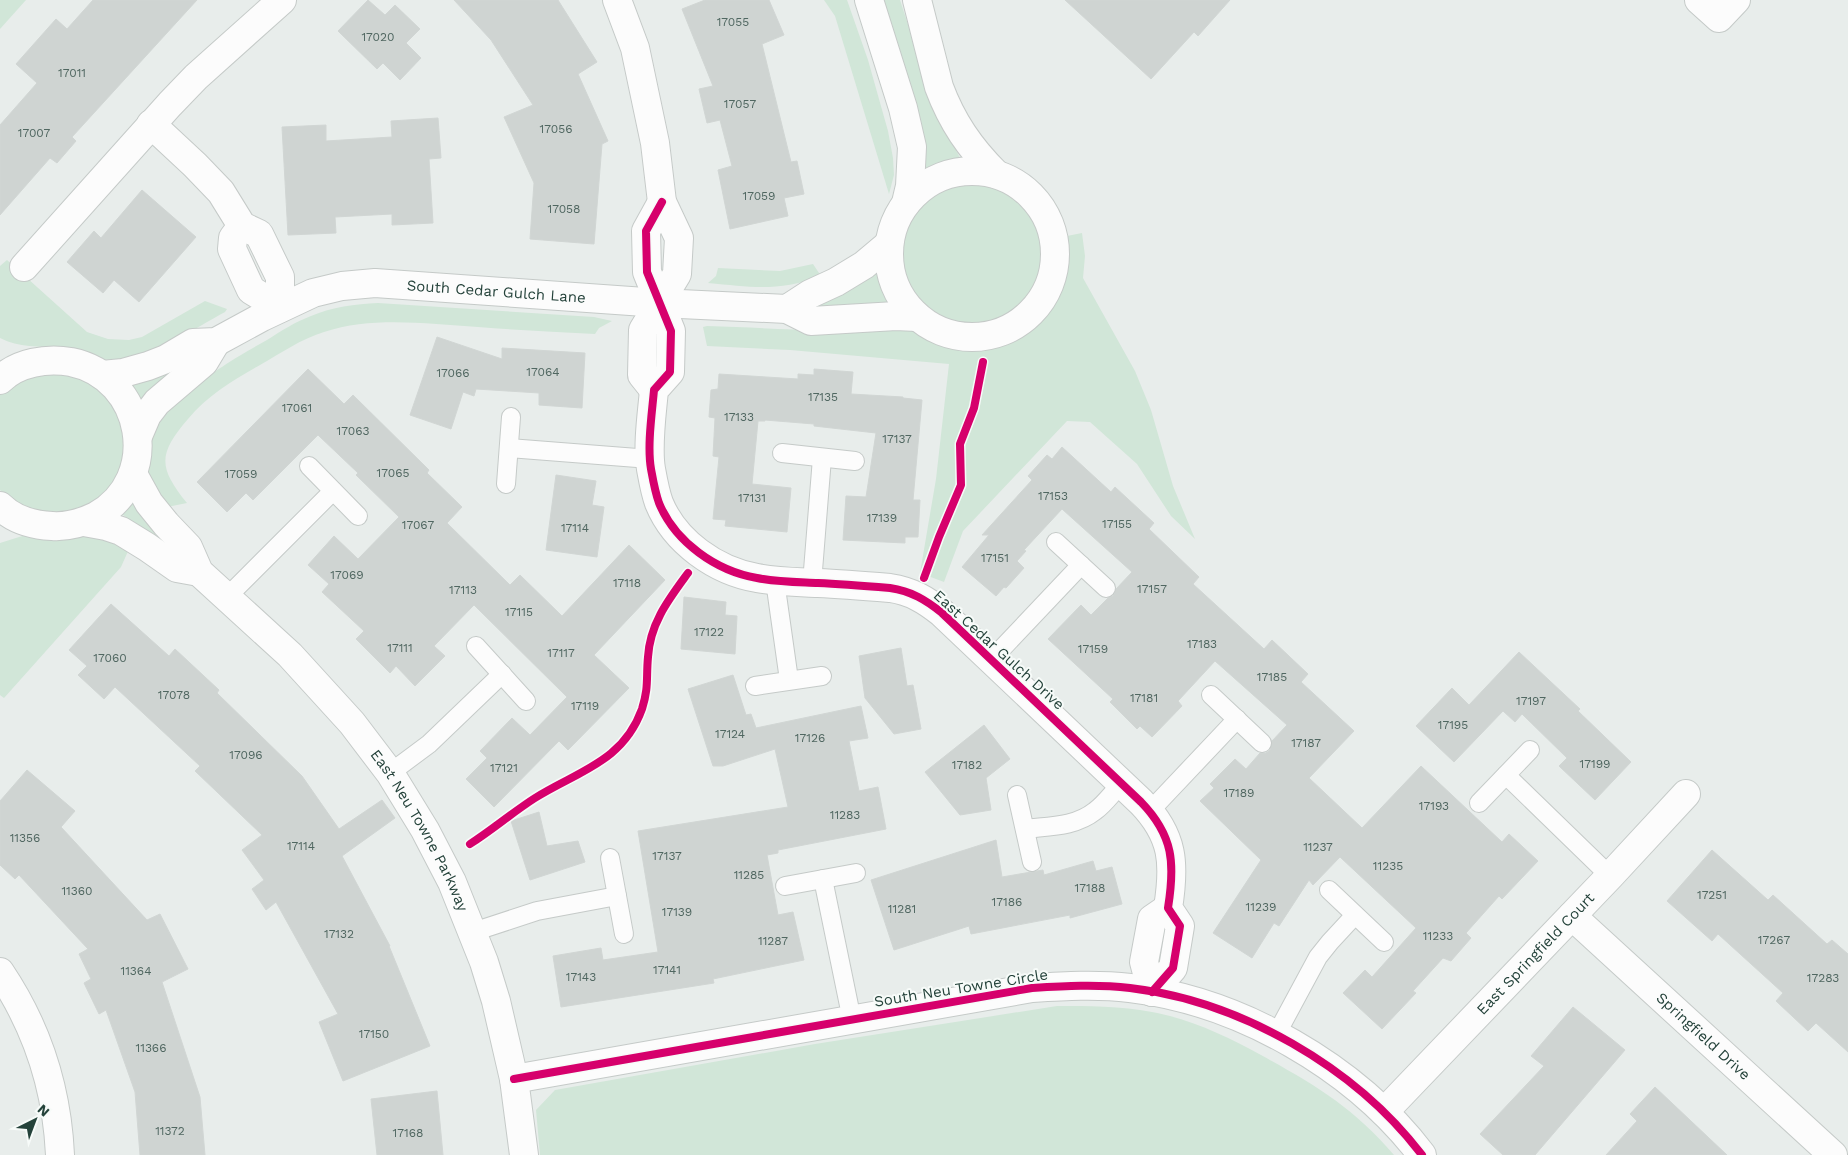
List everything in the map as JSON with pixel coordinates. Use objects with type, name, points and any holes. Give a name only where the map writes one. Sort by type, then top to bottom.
[{"type":"street","points":[[24,267],[151,124],[196,77],[282,0]]},
{"type":"street","name":"East Cedar Gulch Drive","points":[[618,0],[635,48],[655,143],[662,202],[679,238],[677,274],[643,330],[642,375],[654,390],[650,459],[659,504],[674,528],[685,540],[711,560],[729,570],[756,578],[775,581],[890,588],[916,595],[929,602],[992,659],[1122,783],[1150,812],[1164,834],[1172,862],[1173,878],[1168,908],[1180,926],[1173,968],[1152,992]]},
{"type":"street","points":[[869,0],[903,108],[912,147],[910,186],[906,203]]},
{"type":"street","points":[[916,0],[944,101],[969,145],[996,174]]},
{"type":"street","points":[[1699,0],[1719,18],[1736,0]]},
{"type":"street","points":[[151,124],[196,164],[232,208],[242,226],[259,234],[280,277],[280,308]]},
{"type":"street","points":[[971,171],[996,174],[1015,183],[1031,195],[1044,212],[1051,228],[1055,245],[1055,264],[1051,282],[1044,298],[1019,324],[1003,332],[985,337],[949,335],[917,317],[904,302],[894,284],[889,264],[889,244],[895,223],[906,203],[917,191],[931,182],[946,175],[971,171]]},
{"type":"street","points":[[787,309],[810,294],[836,282],[857,269],[889,244]]},
{"type":"street","name":"South Cedar Gulch Lane","points":[[102,375],[123,373],[148,366],[166,359],[193,343],[216,342],[298,299],[327,289],[375,283],[659,303],[787,309],[811,321],[896,316],[917,317]]},
{"type":"street","name":"South Cedar Gulch Lane","points":[[138,436],[147,415],[157,402],[204,362],[216,342]]},
{"type":"street","points":[[0,354],[38,362]]},
{"type":"street","points":[[0,380],[19,368],[38,362],[60,360],[82,365],[102,375],[120,392],[132,412],[138,436],[137,455],[132,474],[122,494],[105,511],[84,522],[61,527],[39,526],[7,519]]},
{"type":"street","name":"East Neu Towne Parkway","points":[[132,474],[158,514],[188,547],[199,572],[310,675],[352,723],[390,773],[439,856],[473,932],[496,1001],[514,1079],[524,1155]]},
{"type":"street","points":[[84,522],[121,531],[176,568],[199,572]]},
{"type":"street","name":"East Springfield Court","points":[[1384,1112],[1686,794]]},
{"type":"street","name":"Springfield Drive","points":[[1572,916],[1833,1155]]},
{"type":"street","points":[[0,972],[20,1004],[39,1046],[56,1111],[60,1155]]},
{"type":"street","name":"South Neu Towne Circle","points":[[514,1079],[1032,988],[1082,986],[1123,988],[1152,992],[1207,1006],[1276,1035],[1337,1072],[1384,1112],[1422,1155]]},
{"type":"lane","points":[[506,484],[511,417]]},
{"type":"lane","points":[[509,448],[650,459]]},
{"type":"lane","points":[[782,453],[855,461]]},
{"type":"lane","points":[[812,583],[822,458]]},
{"type":"lane","points":[[309,466],[358,516]]},
{"type":"lane","points":[[227,597],[333,491]]},
{"type":"lane","points":[[1056,542],[1106,588]]},
{"type":"lane","points":[[992,659],[1081,565]]},
{"type":"lane","points":[[775,581],[789,680]]},
{"type":"lane","points":[[476,646],[526,701]]},
{"type":"lane","points":[[390,773],[430,744],[502,674]]},
{"type":"lane","points":[[755,686],[822,676]]},
{"type":"lane","points":[[1211,695],[1262,743]]},
{"type":"lane","points":[[1150,812],[1237,719]]},
{"type":"lane","points":[[1479,803],[1530,750]]},
{"type":"lane","points":[[1506,775],[1610,876]]},
{"type":"lane","points":[[1024,829],[1071,824],[1084,819],[1097,810],[1122,783]]},
{"type":"lane","points":[[1017,795],[1032,862]]},
{"type":"lane","points":[[610,858],[624,934]]},
{"type":"lane","points":[[785,886],[856,874]]},
{"type":"lane","points":[[823,879],[852,1020]]},
{"type":"lane","points":[[1329,890],[1384,942]]},
{"type":"lane","points":[[473,932],[537,911],[617,896]]},
{"type":"lane","points":[[1276,1035],[1318,957],[1355,915]]},
{"type":"green space","points":[[0,0],[26,0],[0,29]]},
{"type":"green space","points":[[824,0],[847,0],[868,60],[888,131],[893,158],[894,175],[889,194],[835,16]]},
{"type":"green space","points":[[879,0],[900,0],[937,113],[960,158],[925,175],[922,174]]},
{"type":"green space","points":[[973,182],[987,183],[1001,188],[1014,194],[1025,203],[1034,214],[1040,227],[1045,241],[1045,269],[1040,283],[1034,296],[1025,307],[1014,316],[1001,322],[987,327],[973,328],[959,327],[945,322],[932,316],[921,307],[912,296],[906,283],[901,269],[900,255],[901,241],[906,227],[912,214],[921,203],[932,194],[945,188],[959,183]]},
{"type":"green space","points":[[1082,233],[1085,256],[1083,278],[1135,371],[1151,410],[1173,486],[1195,539],[1171,516],[1137,464],[1090,422],[1067,421],[963,531],[944,582],[920,573],[936,479],[949,364],[790,350],[707,346],[703,327],[707,326],[823,330],[901,327],[917,331],[955,346],[979,347],[996,344],[1026,330],[1049,307],[1058,293],[1064,277],[1067,236]]},
{"type":"green space","points":[[7,260],[87,332],[108,339],[129,340],[142,337],[205,301],[227,309],[225,312],[184,335],[152,351],[122,360],[109,360],[69,349],[14,343],[0,338],[0,266]]},
{"type":"green space","points":[[813,264],[821,276],[791,284],[765,287],[708,283],[716,276],[718,268],[780,271]]},
{"type":"green space","points":[[874,274],[878,275],[894,306],[821,312],[814,306]]},
{"type":"green space","points":[[378,303],[594,317],[612,321],[599,328],[595,334],[400,322],[343,327],[307,338],[212,395],[178,431],[167,451],[165,461],[171,480],[187,503],[167,507],[150,476],[147,455],[152,437],[163,419],[177,402],[194,387],[232,360],[299,321],[335,308]]},
{"type":"green space","points":[[195,351],[141,401],[139,400],[128,382]]},
{"type":"green space","points":[[75,372],[115,401],[128,445],[114,486],[91,506],[63,515],[34,512],[8,498],[0,490],[0,394],[12,383],[26,375]]},
{"type":"green space","points":[[134,496],[177,555],[122,514]]},
{"type":"green space","points":[[35,532],[101,537],[129,549],[121,567],[4,698],[0,695],[0,543]]},
{"type":"green space","points":[[1057,1006],[1116,1007],[1152,1012],[1181,1019],[1221,1035],[1281,1066],[1332,1098],[1364,1123],[1394,1155],[540,1155],[536,1110],[555,1090],[815,1044]]},
{"type":"building","points":[[93,0],[197,0],[72,137],[76,141],[57,163],[50,158],[0,215],[0,125],[37,83],[16,64],[56,19],[67,29]]},
{"type":"building","points":[[368,0],[385,15],[395,5],[420,29],[406,43],[421,58],[400,80],[383,63],[377,69],[338,31]]},
{"type":"building","points":[[454,0],[558,0],[597,62],[578,74],[608,141],[602,144],[594,244],[530,239],[534,183],[504,117],[533,105],[491,40]]},
{"type":"building","points":[[705,0],[769,0],[784,35],[762,44],[791,162],[797,161],[804,194],[784,198],[788,216],[730,229],[718,170],[732,166],[720,120],[707,123],[699,89],[713,86],[682,9]]},
{"type":"building","points":[[1065,0],[1230,0],[1198,36],[1194,32],[1151,79]]},
{"type":"building","points":[[438,118],[441,158],[429,159],[433,223],[392,225],[392,214],[335,217],[336,233],[288,235],[282,127],[326,125],[326,141],[392,137],[391,121]]},
{"type":"building","points":[[142,190],[196,237],[139,302],[114,280],[103,293],[67,262],[94,231],[101,238]]},
{"type":"building","points":[[437,337],[502,359],[502,348],[585,353],[582,408],[539,405],[539,393],[476,389],[474,396],[463,392],[451,429],[410,415]]},
{"type":"building","points":[[308,369],[344,404],[353,395],[429,470],[427,473],[462,507],[447,523],[510,585],[520,575],[562,616],[629,545],[665,580],[594,655],[629,688],[568,750],[559,741],[494,807],[466,779],[487,758],[480,751],[512,718],[530,735],[567,697],[474,605],[434,646],[445,656],[415,686],[396,666],[390,673],[356,639],[364,631],[322,592],[329,584],[308,565],[334,536],[358,559],[399,517],[356,475],[358,473],[318,435],[253,500],[246,493],[227,512],[197,482]]},
{"type":"building","points":[[814,369],[853,372],[851,394],[922,400],[913,500],[920,500],[918,537],[905,537],[905,543],[843,540],[846,496],[866,497],[876,433],[814,426],[814,424],[758,421],[752,484],[791,488],[787,532],[725,526],[726,520],[713,519],[719,457],[713,456],[715,418],[709,417],[711,390],[718,389],[719,374],[798,379],[798,374],[814,375]]},
{"type":"building","points":[[1062,447],[1111,492],[1115,487],[1154,523],[1149,529],[1199,577],[1193,584],[1264,649],[1272,640],[1308,674],[1301,682],[1354,731],[1309,778],[1362,828],[1421,766],[1502,842],[1509,834],[1538,861],[1502,899],[1499,896],[1466,933],[1471,938],[1451,961],[1443,958],[1413,991],[1416,993],[1382,1029],[1343,993],[1365,970],[1372,977],[1416,928],[1340,857],[1313,885],[1309,880],[1279,926],[1274,923],[1252,958],[1213,933],[1261,860],[1200,801],[1214,788],[1210,784],[1235,759],[1246,769],[1260,753],[1266,753],[1270,750],[1272,741],[1287,725],[1215,661],[1178,701],[1182,706],[1152,737],[1140,726],[1137,729],[1110,702],[1113,699],[1048,639],[1081,605],[1091,615],[1108,598],[1113,596],[1116,589],[1132,572],[1062,509],[1024,550],[1026,551],[1017,561],[1024,568],[996,596],[962,567],[989,535],[982,535],[1032,480],[1028,476],[1047,455],[1052,459]]},
{"type":"building","points":[[556,475],[596,481],[592,505],[604,507],[597,557],[546,550]]},
{"type":"building","points":[[684,597],[726,602],[725,615],[737,616],[735,654],[681,649]]},
{"type":"building","points":[[111,604],[169,656],[175,649],[219,690],[217,693],[302,776],[339,829],[382,800],[395,818],[342,856],[390,946],[430,1046],[343,1081],[319,1022],[338,1014],[276,902],[266,910],[252,889],[264,880],[242,850],[262,835],[195,771],[200,766],[115,687],[104,699],[78,675],[87,666],[69,650]]},
{"type":"building","points":[[901,648],[907,686],[913,685],[921,729],[894,734],[865,698],[859,656]]},
{"type":"building","points":[[1519,652],[1580,709],[1578,711],[1631,762],[1595,800],[1559,766],[1567,758],[1522,714],[1515,722],[1503,711],[1454,762],[1416,726],[1452,688],[1469,705]]},
{"type":"building","points":[[733,675],[746,715],[751,714],[756,728],[861,706],[868,738],[849,741],[859,791],[878,787],[886,829],[778,850],[778,853],[767,855],[778,915],[793,912],[804,960],[713,979],[714,983],[561,1007],[553,956],[601,948],[603,960],[658,952],[638,831],[788,807],[775,749],[723,766],[713,766],[688,689]]},
{"type":"building","points":[[984,725],[1010,759],[986,778],[991,810],[960,815],[925,772]]},
{"type":"building","points":[[27,770],[75,811],[61,827],[147,920],[160,914],[188,969],[162,982],[200,1097],[205,1155],[140,1155],[135,1092],[106,1010],[99,1014],[84,983],[91,979],[79,954],[88,949],[19,875],[15,879],[0,865],[0,801]]},
{"type":"building","points":[[539,812],[547,846],[578,841],[585,862],[530,880],[511,821]]},
{"type":"building","points":[[996,840],[1002,877],[1043,870],[1044,875],[1093,861],[1096,871],[1112,867],[1122,904],[1070,918],[1070,915],[971,934],[969,926],[894,950],[871,880]]},
{"type":"building","points":[[1712,850],[1768,900],[1773,895],[1827,944],[1832,940],[1848,954],[1848,1052],[1816,1023],[1808,1031],[1776,1001],[1783,993],[1718,934],[1712,941],[1667,901]]},
{"type":"building","points":[[1573,1007],[1625,1050],[1535,1155],[1503,1155],[1480,1134],[1544,1066],[1531,1056]]},
{"type":"building","points":[[1655,1087],[1727,1155],[1606,1155],[1637,1121],[1630,1114]]},
{"type":"building","points":[[437,1091],[443,1155],[377,1155],[371,1099]]},
{"type":"cycle path","points":[[662,202],[646,231],[647,272],[671,331],[670,372],[654,390],[650,440],[650,460],[654,486],[666,517],[675,530],[699,553],[727,569],[742,574],[780,581],[890,588],[905,591],[924,600],[942,613],[1141,802],[1160,827],[1170,851],[1171,878],[1168,908],[1180,926],[1173,968],[1152,992]]},
{"type":"cycle path","points":[[924,578],[961,485],[960,444],[974,408],[983,362]]},
{"type":"cycle path","points":[[470,844],[535,798],[597,763],[623,741],[634,727],[642,709],[652,633],[662,612],[688,573]]},
{"type":"cycle path","points":[[514,1079],[1032,988],[1081,986],[1130,988],[1171,995],[1213,1007],[1253,1023],[1292,1043],[1329,1067],[1364,1094],[1395,1123],[1422,1155]]}]
